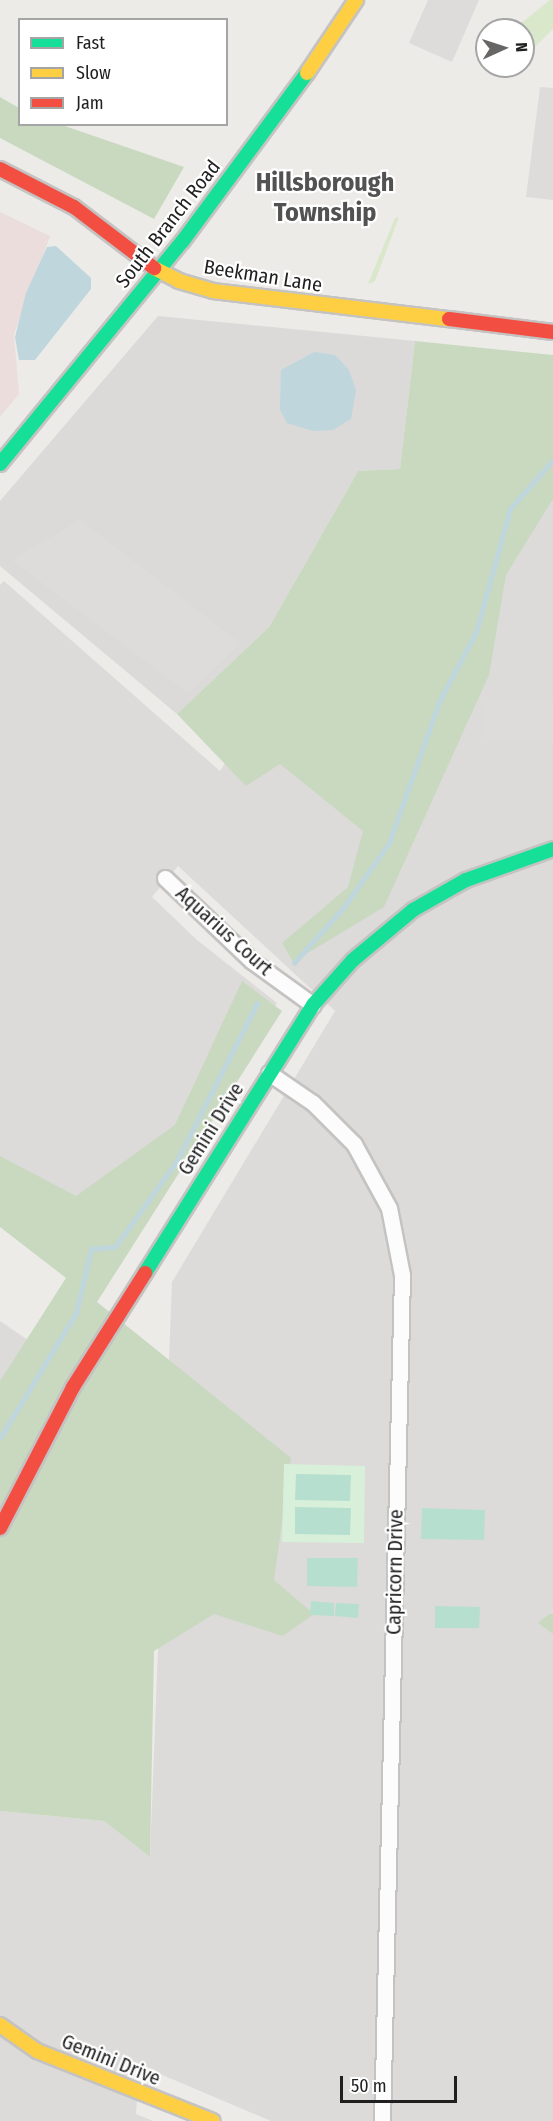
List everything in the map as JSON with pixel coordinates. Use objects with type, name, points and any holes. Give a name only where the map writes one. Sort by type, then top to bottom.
[{"type":"street","name":"South Branch Road","points":[[0,464],[157,270],[296,89],[356,0]]},
{"type":"street","name":"Beekman Lane","points":[[0,169],[74,207],[157,270],[179,281],[213,291],[553,332]]},
{"type":"street","name":"Gemini Drive","points":[[0,1528],[4,1506],[73,1387],[313,1005],[353,960],[413,910],[474,876],[553,849]]},
{"type":"street","name":"Aquarius Court","points":[[165,878],[252,961],[313,1005]]},
{"type":"street","name":"Capricorn Drive","points":[[269,1073],[313,1103],[354,1144],[389,1208],[402,1275],[382,2121]]},
{"type":"street","name":"Gemini Drive","points":[[0,2025],[37,2051],[213,2121]]},
{"type":"shaded area","points":[[428,0],[479,0],[452,62],[409,43]]},
{"type":"shaded area","points":[[540,87],[553,88],[553,200],[526,197]]},
{"type":"shaded area","points":[[0,212],[50,236],[14,334],[19,394],[0,417]]},
{"type":"shaded area","points":[[158,316],[415,341],[400,469],[358,471],[269,627],[177,714],[0,566],[0,501]]},
{"type":"shaded area","points":[[492,362],[553,366],[553,2121],[271,2121],[139,2065],[136,2114],[153,2121],[0,2121],[0,1811],[104,1821],[150,1857],[172,1282],[335,1011],[178,866],[152,897],[197,940],[277,1003],[103,1263],[0,1176],[0,585],[4,581],[220,771]]},
{"type":"shaded area","points":[[80,520],[240,643],[189,694],[12,560]]},
{"type":"shaded area","points":[[485,702],[553,702],[553,741],[485,740]]},
{"type":"shaded area","points":[[0,1321],[41,1349],[0,1445]]},
{"type":"green space","points":[[553,0],[553,29],[535,47],[535,18],[528,18]]},
{"type":"green space","points":[[0,97],[18,107],[18,126],[65,126],[184,167],[154,219],[0,138]]},
{"type":"green space","points":[[399,217],[375,281],[368,284],[395,218]]},
{"type":"green space","points":[[415,341],[553,355],[553,499],[506,575],[489,675],[384,907],[293,962],[282,943],[348,887],[363,831],[280,764],[246,786],[177,714],[269,627],[358,471],[400,469]]},
{"type":"green space","points":[[242,981],[282,1011],[97,1302],[291,1458],[274,1580],[314,1614],[283,1636],[214,1614],[154,1651],[150,1857],[104,1821],[0,1811],[0,1381],[66,1278],[0,1227],[0,1156],[76,1196],[175,1125]]},
{"type":"green space","points":[[284,1464],[365,1466],[364,1543],[282,1542]]},
{"type":"green space","points":[[296,1474],[351,1475],[350,1501],[295,1500]]},
{"type":"green space","points":[[295,1507],[351,1508],[350,1535],[295,1534]]},
{"type":"green space","points":[[422,1508],[485,1510],[484,1540],[421,1539]]},
{"type":"green space","points":[[307,1558],[358,1558],[357,1587],[307,1586]]},
{"type":"green space","points":[[311,1601],[334,1603],[334,1616],[310,1615]]},
{"type":"green space","points":[[336,1603],[359,1604],[358,1618],[335,1616]]},
{"type":"green space","points":[[435,1606],[480,1607],[479,1628],[435,1628]]},
{"type":"green space","points":[[549,1614],[553,1614],[553,1634],[538,1623]]},
{"type":"water","points":[[56,246],[91,278],[91,289],[35,360],[19,360],[15,337],[26,293],[47,247]]},
{"type":"water","points":[[314,352],[335,355],[349,370],[356,390],[351,419],[333,430],[313,431],[287,423],[280,410],[281,370]]},
{"type":"waterway","points":[[294,963],[344,907],[389,843],[440,700],[476,632],[510,509],[553,460]]},
{"type":"waterway","points":[[0,1438],[76,1313],[91,1249],[115,1247],[176,1162],[257,1004]]},
{"type":"traffic: fast","points":[[0,464],[182,242],[307,73]]},
{"type":"traffic: fast","points":[[145,1273],[313,1005],[353,960],[413,910],[466,880],[553,849]]},
{"type":"traffic: slow","points":[[307,73],[356,0]]},
{"type":"traffic: slow","points":[[154,268],[179,281],[213,291],[449,319]]},
{"type":"traffic: slow","points":[[0,2025],[37,2051],[213,2121]]},
{"type":"traffic: jam","points":[[0,169],[74,207],[154,268]]},
{"type":"traffic: jam","points":[[449,319],[553,332]]},
{"type":"traffic: jam","points":[[0,1528],[73,1387],[145,1273]]},
{"type":"district","name":"Hillsborough Township","points":[[325,198]]}]
